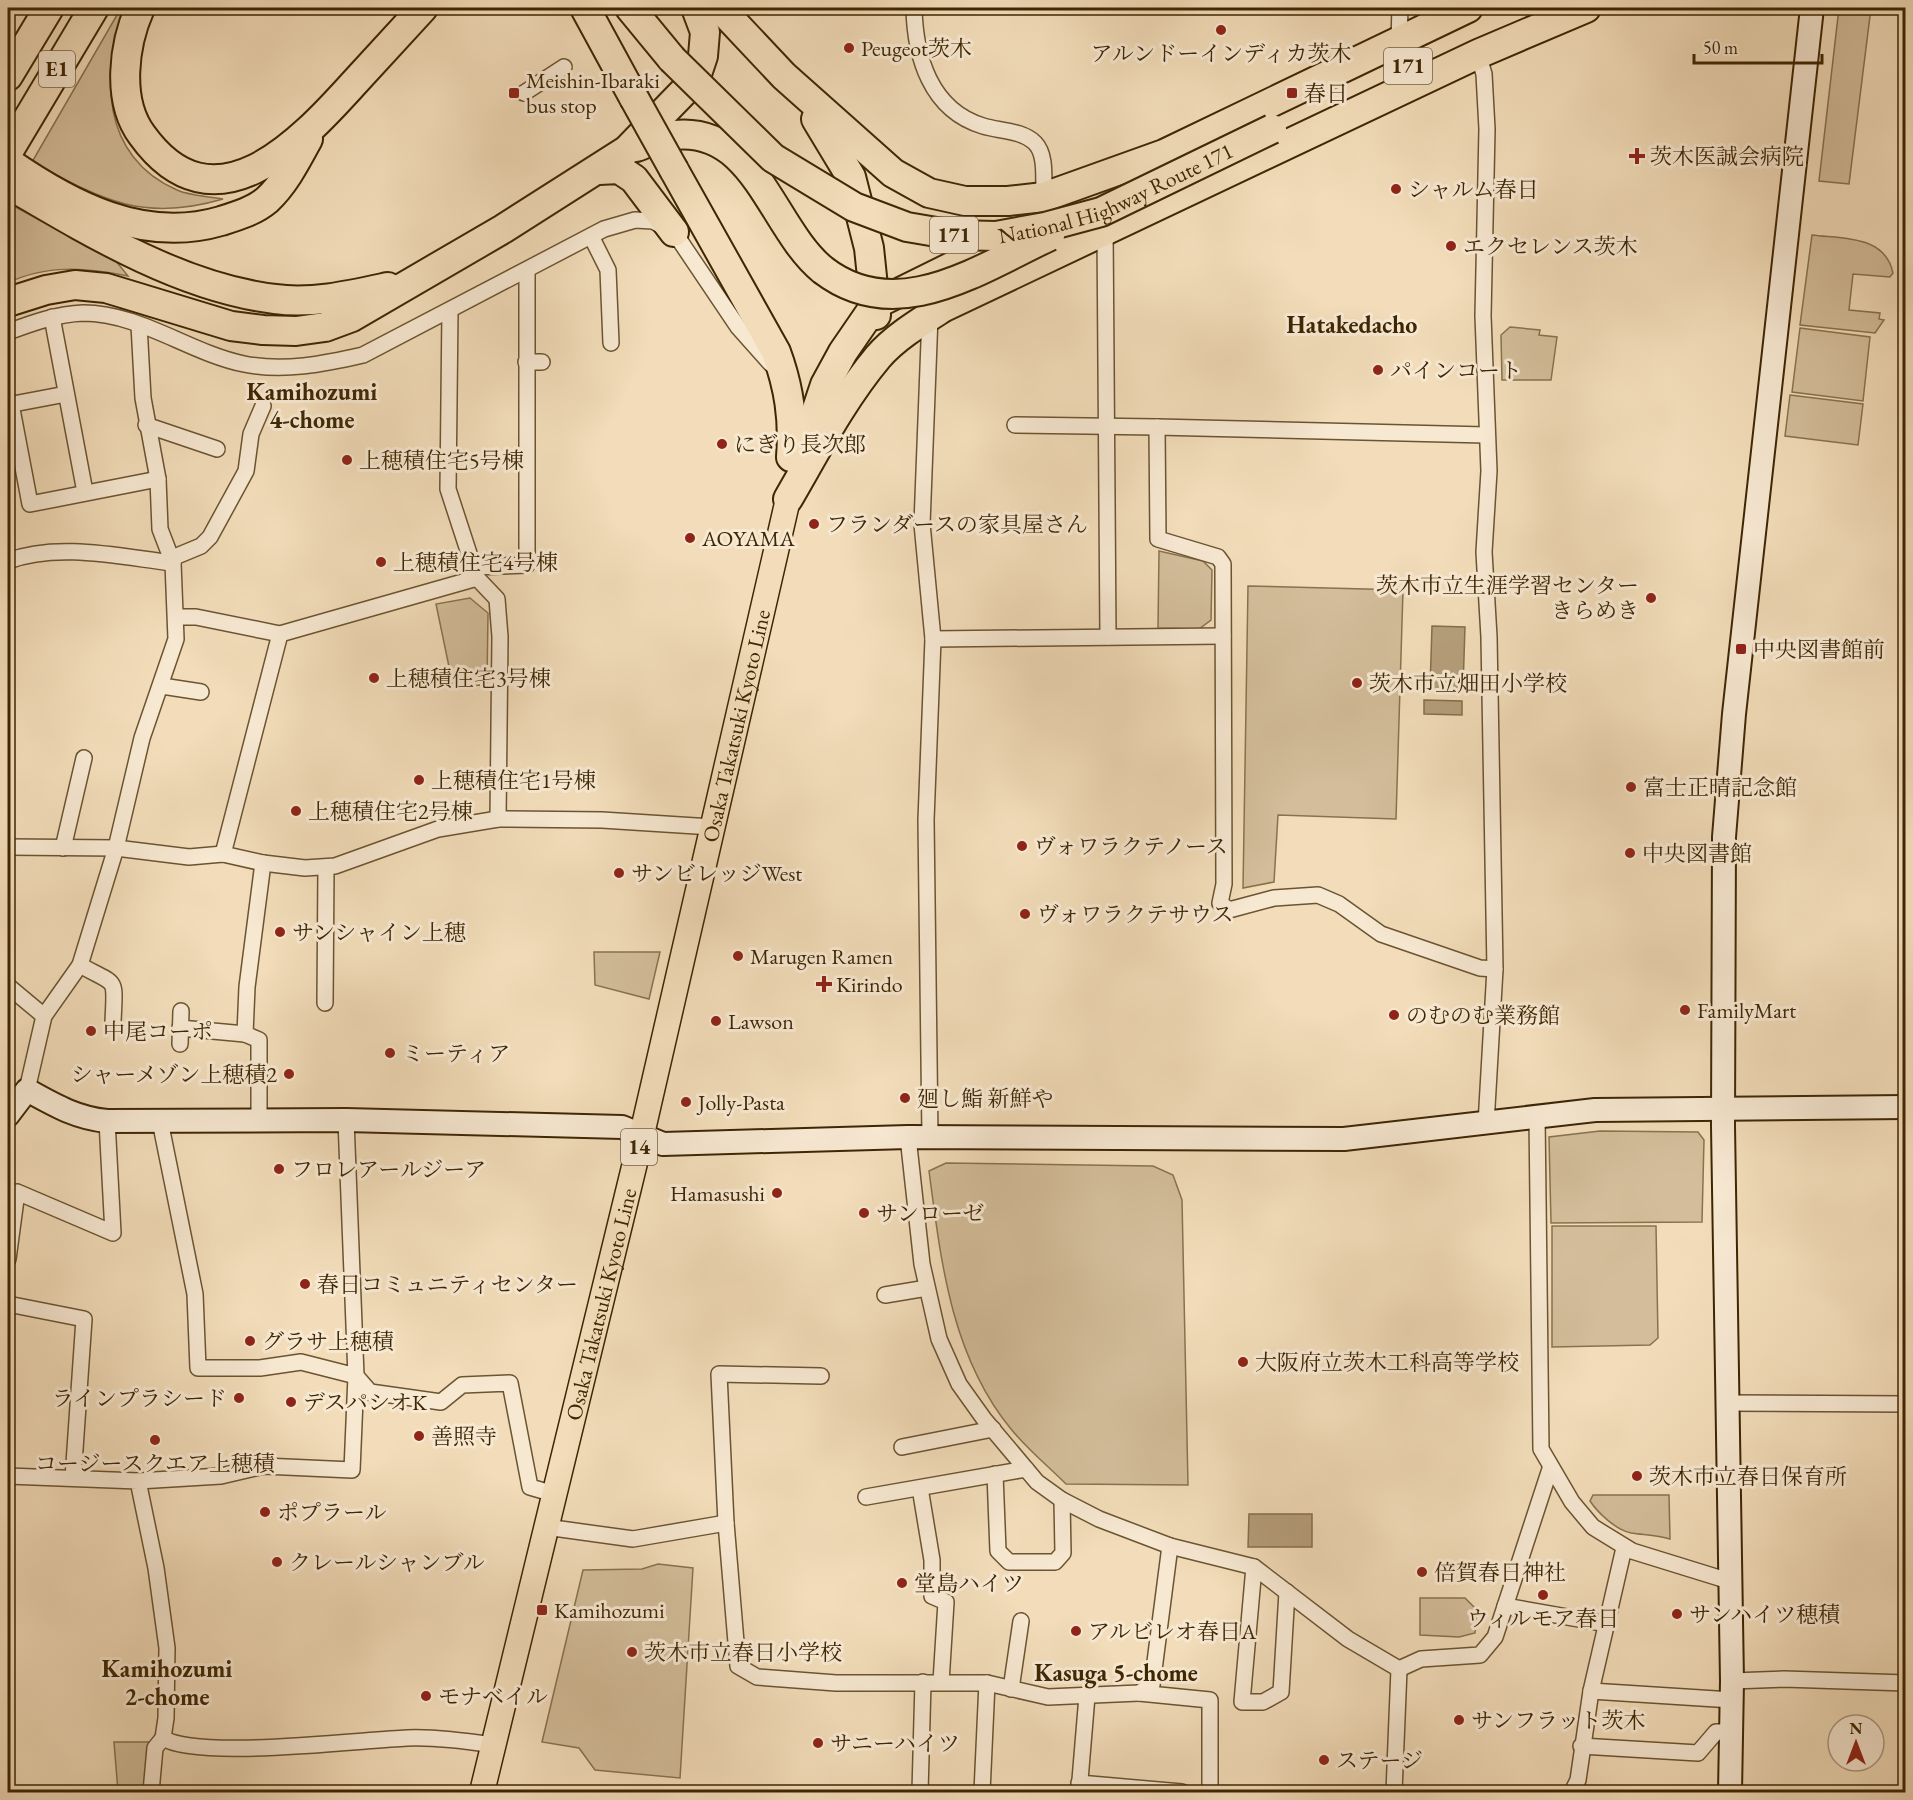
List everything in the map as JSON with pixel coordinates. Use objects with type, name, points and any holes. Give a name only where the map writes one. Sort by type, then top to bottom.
[{"type":"highway","name":"E1","points":[[8,76],[49,8]]},
{"type":"highway","name":"E1","points":[[14,142],[94,8]]},
{"type":"highway","points":[[141,8],[128,48],[125,78],[130,108],[139,132],[154,153],[176,168],[196,176],[217,179],[238,177],[260,168],[284,152],[315,126],[423,8]]},
{"type":"highway","name":"National Highway Route 171","points":[[630,8],[672,59],[773,158],[854,207],[907,227],[954,235],[996,236],[1103,220],[1272,129],[1475,35],[1546,8]]},
{"type":"highway","points":[[8,302],[46,290],[75,285],[106,288],[231,326],[296,331],[325,327],[352,317],[417,281],[599,170],[627,150],[695,80],[703,56],[705,32],[696,8]]},
{"type":"highway","name":"National Highway Route 171","points":[[720,8],[784,76],[893,173],[929,193],[965,201],[1008,201],[1044,197],[1164,154],[1468,8]]},
{"type":"highway","points":[[627,150],[674,135],[704,136],[733,151],[754,174],[792,234],[823,270],[840,283],[868,292],[903,296],[926,291],[1103,220],[1586,8]]},
{"type":"highway","points":[[586,26],[634,98],[776,352],[793,412],[788,499]]},
{"type":"highway","points":[[784,76],[834,147],[851,177],[866,230],[876,304],[879,356]]},
{"type":"highway","points":[[8,162],[38,183],[106,216],[134,224],[191,228],[243,215],[265,201],[283,184],[315,126]]},
{"type":"highway","points":[[788,499],[825,385],[843,352],[876,304],[1074,207],[1164,154]]},
{"type":"highway","points":[[599,170],[619,170],[634,178],[674,232]]},
{"type":"highway","points":[[8,184],[84,229],[203,282],[242,293],[276,299],[315,300],[417,281]]},
{"type":"highway","points":[[788,499],[833,421],[879,356],[930,316],[1103,220]]},
{"type":"main road","name":"Osaka Takatsuki Kyoto Line","points":[[482,1792],[642,1134],[788,499]]},
{"type":"street","points":[[914,8],[915,41],[929,82],[949,107],[965,118],[981,125],[1021,134],[1035,143],[1042,154],[1044,197]]},
{"type":"street","points":[[1399,40],[1400,8]]},
{"type":"street","points":[[1730,1792],[1732,1690],[1723,1109],[1724,837],[1734,714],[1812,8]]},
{"type":"street","points":[[1478,54],[1486,93],[1487,129],[1483,316],[1489,471],[1484,552],[1490,660],[1495,969],[1486,1124]]},
{"type":"street","points":[[524,93],[564,67]]},
{"type":"street","points":[[8,332],[52,317],[84,313],[112,317],[139,325],[205,352],[244,364],[284,368],[324,364],[363,355],[591,236],[635,220],[653,221],[674,232],[738,327],[778,373],[788,392]]},
{"type":"street","points":[[1103,220],[1108,637]]},
{"type":"street","points":[[591,236],[608,270],[611,343]]},
{"type":"street","points":[[177,617],[196,617],[280,634],[475,572],[527,565],[527,270]]},
{"type":"street","points":[[450,310],[448,489],[475,572],[497,599],[500,637],[498,819]]},
{"type":"street","points":[[930,316],[922,524],[933,639],[926,820],[919,1137],[922,1264],[939,1339],[960,1384],[993,1429],[1037,1482],[1062,1500],[1099,1519],[1170,1546],[1254,1567],[1350,1640],[1399,1669]]},
{"type":"street","points":[[52,317],[85,492]]},
{"type":"street","points":[[8,1115],[27,1090],[44,1016],[80,966],[116,848],[139,749],[173,654],[177,617],[172,560],[160,529],[158,479],[146,425],[139,325]]},
{"type":"street","points":[[526,362],[542,362]]},
{"type":"street","points":[[66,394],[9,405],[30,504],[158,479]]},
{"type":"street","points":[[8,561],[21,556],[68,552],[172,560],[201,546],[210,537],[246,471],[251,434],[263,406]]},
{"type":"street","points":[[146,425],[217,449]]},
{"type":"street","points":[[1015,425],[1486,435]]},
{"type":"street","points":[[1157,427],[1158,539],[1218,557],[1223,564],[1224,884],[1220,903],[1228,910],[1274,898],[1318,895],[1339,904],[1381,934],[1480,968],[1495,969]]},
{"type":"street","points":[[223,854],[280,634]]},
{"type":"street","points":[[933,639],[1223,636]]},
{"type":"street","points":[[162,686],[201,692]]},
{"type":"street","points":[[63,848],[84,758]]},
{"type":"street","points":[[8,847],[116,848],[189,858],[223,854],[263,863],[305,868],[326,867],[375,853],[438,829],[498,819],[602,820],[712,827]]},
{"type":"street","points":[[246,1034],[247,987],[263,863]]},
{"type":"street","points":[[325,1003],[326,867]]},
{"type":"street","points":[[80,966],[109,978],[114,987],[112,1022]]},
{"type":"street","points":[[8,986],[44,1016]]},
{"type":"street","points":[[180,1044],[181,1011]]},
{"type":"street","points":[[180,1028],[246,1034],[260,1040],[259,1120]]},
{"type":"street","points":[[27,1090],[69,1113],[85,1119],[107,1121],[346,1120],[622,1127],[663,1144],[919,1137],[1344,1139],[1595,1110],[1905,1107]]},
{"type":"street","points":[[1537,1116],[1541,1449],[1550,1468],[1593,1527],[1624,1548],[1730,1581]]},
{"type":"street","points":[[8,1476],[138,1481],[221,1476],[264,1466],[352,1470],[356,1376],[346,1120]]},
{"type":"street","points":[[8,1259],[16,1192],[113,1233],[107,1121]]},
{"type":"street","points":[[160,1121],[195,1294],[198,1368],[260,1368],[301,1362],[356,1376],[370,1392],[441,1402],[462,1385],[510,1383],[530,1487],[554,1494]]},
{"type":"street","points":[[885,1296],[927,1288]]},
{"type":"street","points":[[8,1304],[84,1319],[73,1478]]},
{"type":"street","points":[[820,1376],[719,1374],[726,1523],[738,1666],[757,1677],[836,1683],[987,1683],[1048,1697],[1140,1693],[1210,1700],[1210,1792]]},
{"type":"street","points":[[1726,1403],[1905,1404]]},
{"type":"street","points":[[902,1447],[993,1429]]},
{"type":"street","points":[[866,1497],[1026,1468]]},
{"type":"street","points":[[1399,1669],[1421,1659],[1480,1655],[1495,1636],[1550,1468]]},
{"type":"street","points":[[995,1474],[998,1551],[1009,1562],[1055,1562],[1064,1553],[1062,1500]]},
{"type":"street","points":[[138,1481],[156,1568],[167,1648],[166,1718],[163,1738],[155,1748],[151,1792]]},
{"type":"street","points":[[920,1488],[932,1560],[932,1596],[946,1602],[941,1682]]},
{"type":"street","points":[[546,1527],[633,1539],[726,1523]]},
{"type":"street","points":[[1140,1693],[1152,1685],[1170,1546]]},
{"type":"street","points":[[1572,1792],[1578,1780],[1581,1746],[1591,1691],[1624,1548]]},
{"type":"street","points":[[1254,1567],[1242,1702],[1263,1702],[1281,1692],[1287,1592]]},
{"type":"street","points":[[1505,1606],[1606,1624]]},
{"type":"street","points":[[1011,1689],[1021,1621]]},
{"type":"street","points":[[1394,1792],[1399,1669]]},
{"type":"street","points":[[1591,1691],[1732,1690],[1784,1679],[1905,1683]]},
{"type":"street","points":[[920,1792],[923,1682]]},
{"type":"street","points":[[982,1792],[987,1683]]},
{"type":"street","points":[[1087,1696],[1079,1788],[1182,1792]]},
{"type":"street","points":[[1581,1746],[1698,1753],[1716,1732],[1731,1732]]},
{"type":"street","points":[[163,1738],[171,1743],[194,1747],[243,1748],[409,1738],[450,1739],[493,1745]]},
{"type":"shaded area","points":[[121,8],[131,8],[120,33],[113,59],[111,85],[113,111],[121,135],[133,157],[152,176],[182,192],[223,199],[169,209],[145,208],[101,196],[32,162]]},
{"type":"shaded area","points":[[1839,8],[1871,8],[1849,184],[1819,181]]},
{"type":"shaded area","points":[[8,203],[116,261],[128,276],[67,269],[37,273],[8,283]]},
{"type":"shaded area","points":[[1812,235],[1861,241],[1872,245],[1888,261],[1893,273],[1890,277],[1853,274],[1849,310],[1880,313],[1879,319],[1884,320],[1875,333],[1800,325]]},
{"type":"shaded area","points":[[1510,327],[1540,330],[1539,335],[1557,337],[1551,380],[1502,380],[1501,335]]},
{"type":"shaded area","points":[[1800,328],[1870,337],[1863,401],[1792,392]]},
{"type":"shaded area","points":[[1790,395],[1863,404],[1858,445],[1785,436]]},
{"type":"shaded area","points":[[1159,551],[1203,561],[1212,570],[1211,620],[1199,629],[1158,628]]},
{"type":"shaded area","points":[[1248,586],[1403,590],[1396,819],[1278,815],[1274,882],[1243,888]]},
{"type":"shaded area","points":[[470,598],[488,613],[487,685],[453,686],[436,604]]},
{"type":"shaded area","points":[[1432,626],[1465,627],[1463,688],[1430,689]]},
{"type":"shaded area","points":[[1424,700],[1462,701],[1462,715],[1424,714]]},
{"type":"shaded area","points":[[594,952],[660,952],[649,999],[595,985]]},
{"type":"shaded area","points":[[1600,1131],[1698,1132],[1704,1140],[1702,1222],[1551,1223],[1549,1137]]},
{"type":"shaded area","points":[[946,1163],[1153,1166],[1173,1175],[1182,1200],[1188,1485],[1066,1484],[1011,1429],[991,1401],[975,1371],[952,1306],[938,1239],[929,1171]]},
{"type":"shaded area","points":[[1552,1226],[1656,1226],[1658,1338],[1650,1345],[1552,1347]]},
{"type":"shaded area","points":[[1593,1495],[1669,1495],[1670,1539],[1631,1533],[1619,1528],[1593,1506],[1590,1501]]},
{"type":"shaded area","points":[[1249,1514],[1312,1514],[1312,1547],[1248,1547]]},
{"type":"shaded area","points":[[658,1564],[693,1568],[680,1778],[595,1770],[579,1748],[542,1742],[583,1570],[642,1569]]},
{"type":"shaded area","points":[[1420,1598],[1465,1598],[1477,1610],[1475,1633],[1459,1637],[1420,1635]]},
{"type":"shaded area","points":[[114,1742],[152,1742],[145,1792],[118,1792]]},
{"type":"place","name":"アルンドーインディカ茨木","points":[[1221,30]]},
{"type":"place","name":"Peugeot茨木","points":[[849,48]]},
{"type":"place","name":"Meishin-Ibaraki bus stop","points":[[514,93]]},
{"type":"place","name":"春日","points":[[1292,93]]},
{"type":"place","name":"茨木医誠会病院","points":[[1637,156]]},
{"type":"place","name":"シャルム春日","points":[[1396,189]]},
{"type":"place","name":"エクセレンス茨木","points":[[1451,246]]},
{"type":"place","name":"パインコート","points":[[1378,370]]},
{"type":"place","name":"にぎり長次郎","points":[[722,444]]},
{"type":"place","name":"上穂積住宅5号棟","points":[[347,460]]},
{"type":"place","name":"フランダースの家具屋さん","points":[[814,524]]},
{"type":"place","name":"AOYAMA","points":[[690,538]]},
{"type":"place","name":"上穂積住宅4号棟","points":[[381,562]]},
{"type":"place","name":"茨木市立生涯学習センター きらめき","points":[[1651,598]]},
{"type":"place","name":"中央図書館前","points":[[1741,649]]},
{"type":"place","name":"上穂積住宅3号棟","points":[[374,678]]},
{"type":"place","name":"茨木市立畑田小学校","points":[[1357,683]]},
{"type":"place","name":"上穂積住宅1号棟","points":[[419,780]]},
{"type":"place","name":"富士正晴記念館","points":[[1631,787]]},
{"type":"place","name":"上穂積住宅2号棟","points":[[296,811]]},
{"type":"place","name":"ヴォワラクテノース","points":[[1022,846]]},
{"type":"place","name":"中央図書館","points":[[1630,853]]},
{"type":"place","name":"サンビレッジWest","points":[[619,873]]},
{"type":"place","name":"ヴォワラクテサウス","points":[[1025,914]]},
{"type":"place","name":"サンシャイン上穂","points":[[280,932]]},
{"type":"place","name":"Marugen Ramen","points":[[738,956]]},
{"type":"place","name":"Kirindo","points":[[824,984]]},
{"type":"place","name":"FamilyMart","points":[[1685,1010]]},
{"type":"place","name":"のむのむ業務館","points":[[1394,1015]]},
{"type":"place","name":"Lawson","points":[[716,1021]]},
{"type":"place","name":"中尾コーポ","points":[[91,1031]]},
{"type":"place","name":"ミーティア","points":[[390,1053]]},
{"type":"place","name":"シャーメゾン上穂積2","points":[[289,1074]]},
{"type":"place","name":"廻し鮨 新鮮や","points":[[905,1098]]},
{"type":"place","name":"Jolly-Pasta","points":[[686,1102]]},
{"type":"place","name":"フロレアールジーア","points":[[279,1169]]},
{"type":"place","name":"Hamasushi","points":[[777,1193]]},
{"type":"place","name":"サンローゼ","points":[[864,1213]]},
{"type":"place","name":"春日コミュニティセンター","points":[[305,1284]]},
{"type":"place","name":"グラサ上穂積","points":[[250,1341]]},
{"type":"place","name":"大阪府立茨木工科高等学校","points":[[1243,1362]]},
{"type":"place","name":"ラインプラシード","points":[[239,1398]]},
{"type":"place","name":"デスパシオK","points":[[291,1402]]},
{"type":"place","name":"善照寺","points":[[419,1436]]},
{"type":"place","name":"コージースクエア上穂積","points":[[155,1440]]},
{"type":"place","name":"茨木市立春日保育所","points":[[1637,1476]]},
{"type":"place","name":"ポプラール","points":[[265,1512]]},
{"type":"place","name":"クレールシャンブル","points":[[277,1562]]},
{"type":"place","name":"倍賀春日神社","points":[[1422,1572]]},
{"type":"place","name":"堂島ハイツ","points":[[902,1583]]},
{"type":"place","name":"ウィルモア春日","points":[[1543,1595]]},
{"type":"place","name":"Kamihozumi","points":[[542,1610]]},
{"type":"place","name":"サンハイツ穂積","points":[[1677,1614]]},
{"type":"place","name":"アルビレオ春日A","points":[[1076,1631]]},
{"type":"place","name":"茨木市立春日小学校","points":[[632,1652]]},
{"type":"place","name":"モナベイル","points":[[426,1696]]},
{"type":"place","name":"サンフラット茨木","points":[[1459,1720]]},
{"type":"place","name":"サニーハイツ","points":[[818,1743]]},
{"type":"place","name":"ステージ","points":[[1324,1760]]},
{"type":"district","name":"Hatakedacho","points":[[1352,325]]},
{"type":"district","name":"Kamihozumi 4-chome","points":[[312,406]]},
{"type":"district","name":"Kasuga 5-chome","points":[[1116,1673]]},
{"type":"district","name":"Kamihozumi 2-chome","points":[[167,1683]]}]
